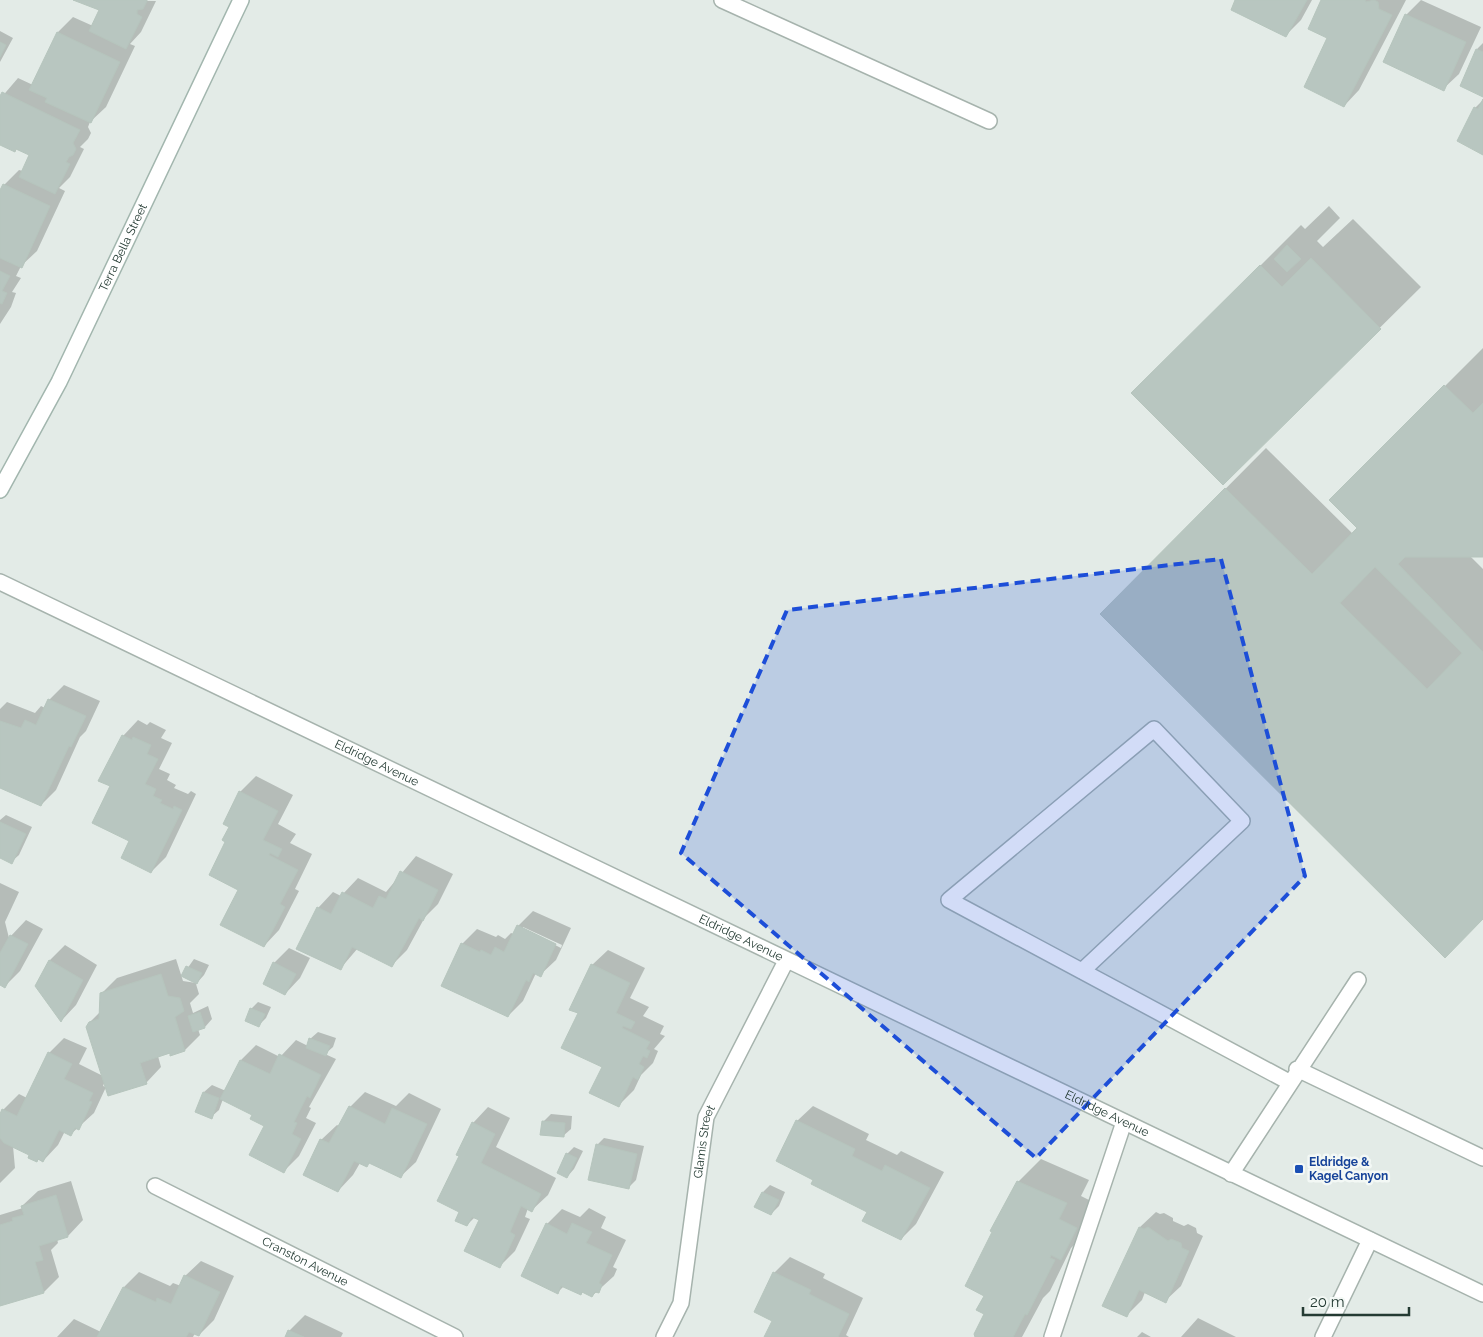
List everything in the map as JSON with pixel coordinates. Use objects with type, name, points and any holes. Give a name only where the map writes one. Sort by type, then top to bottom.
[{"type":"street","name":"Terra Bella Street","points":[[0,490],[58,382],[242,0]]},
{"type":"street","points":[[722,0],[989,121]]},
{"type":"street","name":"Eldridge Avenue","points":[[0,582],[1483,1294]]},
{"type":"street","points":[[1082,971],[1242,821],[1154,729],[950,900],[1082,971],[1293,1075],[1483,1158]]},
{"type":"street","name":"Glamis Street","points":[[664,1337],[681,1302],[706,1117],[786,961]]},
{"type":"street","points":[[1231,1174],[1293,1075],[1358,980]]},
{"type":"street","points":[[1052,1337],[1124,1122]]},
{"type":"street","name":"Cranston Avenue","points":[[155,1186],[454,1337]]},
{"type":"street","points":[[1323,1337],[1370,1240]]},
{"type":"highlighted area","points":[[1221,559],[1305,876],[1036,1158],[681,853],[787,610]]},
{"type":"building","points":[[73,0],[147,1],[143,9],[137,10],[137,14],[142,17],[126,49],[89,31],[99,10]]},
{"type":"building","points":[[1235,0],[1307,0],[1286,37],[1231,10]]},
{"type":"building","points":[[1321,0],[1365,0],[1366,2],[1374,0],[1378,2],[1379,9],[1392,15],[1344,107],[1304,87],[1327,38],[1308,29]]},
{"type":"building","points":[[1405,14],[1466,42],[1444,91],[1383,62]]},
{"type":"building","points":[[57,32],[120,62],[91,123],[45,102],[47,98],[29,90]]},
{"type":"building","points":[[0,42],[6,45],[0,57]]},
{"type":"building","points":[[1476,49],[1483,52],[1483,97],[1460,86]]},
{"type":"building","points":[[2,92],[80,130],[73,143],[76,149],[66,162],[70,164],[55,194],[19,177],[29,155],[16,149],[15,152],[0,145],[0,96]]},
{"type":"building","points":[[1483,99],[1483,155],[1457,141],[1474,107],[1478,109]]},
{"type":"building","points":[[3,184],[50,206],[22,268],[0,258],[0,190]]},
{"type":"building","points":[[1287,245],[1301,259],[1287,272],[1274,259]]},
{"type":"building","points":[[1311,258],[1381,329],[1223,485],[1131,393],[1260,265],[1282,287]]},
{"type":"building","points":[[0,271],[10,276],[2,291],[7,293],[2,304],[0,303]]},
{"type":"building","points":[[1444,385],[1473,413],[1483,403],[1483,557],[1405,557],[1398,564],[1483,652],[1483,919],[1445,958],[1100,614],[1225,488],[1312,574],[1357,528],[1329,500]],"holes":[[[1375,567],[1462,653],[1427,689],[1340,603]]]},
{"type":"building","points":[[48,699],[86,716],[71,747],[69,746],[41,806],[0,788],[0,721],[21,728],[25,720],[36,725]]},
{"type":"building","points":[[122,735],[132,740],[133,737],[151,745],[147,754],[158,759],[145,784],[156,789],[153,796],[162,800],[160,803],[173,809],[174,806],[182,810],[151,873],[121,858],[129,841],[92,823],[110,786],[98,781]]},
{"type":"building","points":[[239,791],[278,811],[263,840],[282,849],[278,857],[270,853],[269,855],[298,870],[280,904],[285,907],[264,947],[220,925],[238,890],[209,875],[225,842],[222,840],[229,827],[223,824]]},
{"type":"building","points":[[0,822],[26,834],[12,864],[0,858]]},
{"type":"building","points":[[400,871],[438,890],[423,921],[419,918],[392,967],[352,947],[341,970],[296,949],[317,907],[331,914],[342,892],[373,908],[379,896],[386,899]]},
{"type":"building","points":[[517,925],[556,944],[541,977],[533,973],[529,982],[526,980],[508,1017],[441,986],[461,943],[491,955],[495,947],[504,952]]},
{"type":"building","points":[[10,935],[28,944],[5,988],[0,985],[0,953]]},
{"type":"building","points":[[49,960],[83,980],[61,1022],[35,986]]},
{"type":"building","points":[[273,962],[296,974],[285,995],[263,984]]},
{"type":"building","points":[[591,964],[630,983],[616,1013],[635,1022],[631,1029],[623,1026],[622,1028],[650,1042],[646,1049],[650,1051],[647,1058],[643,1056],[639,1064],[644,1067],[638,1080],[633,1077],[619,1107],[589,1093],[602,1067],[561,1048],[578,1013],[569,1010]]},
{"type":"building","points":[[186,966],[202,973],[197,984],[181,976]]},
{"type":"building","points":[[161,974],[168,996],[180,998],[184,1011],[175,1017],[185,1051],[170,1056],[170,1053],[140,1063],[147,1084],[108,1096],[86,1027],[89,1022],[99,1019],[100,993]]},
{"type":"building","points":[[250,1008],[265,1014],[259,1027],[245,1021]]},
{"type":"building","points":[[200,1012],[205,1028],[193,1032],[188,1016]]},
{"type":"building","points":[[309,1038],[330,1046],[326,1056],[306,1048]]},
{"type":"building","points":[[48,1052],[72,1064],[64,1079],[93,1093],[89,1101],[92,1102],[79,1130],[75,1128],[71,1136],[59,1130],[43,1162],[38,1159],[37,1162],[28,1158],[29,1155],[4,1143],[0,1138],[0,1114],[2,1109],[17,1116]]},
{"type":"building","points":[[279,1054],[321,1075],[310,1098],[307,1096],[294,1122],[297,1123],[292,1134],[301,1139],[284,1173],[249,1155],[264,1126],[250,1119],[252,1115],[220,1099],[240,1060],[270,1074]]},
{"type":"building","points":[[203,1092],[219,1098],[212,1119],[195,1112]]},
{"type":"building","points":[[349,1106],[385,1124],[392,1108],[427,1124],[401,1178],[369,1163],[367,1167],[354,1161],[338,1192],[303,1175],[320,1139],[329,1143]]},
{"type":"building","points":[[796,1120],[855,1149],[852,1156],[882,1171],[885,1165],[930,1188],[901,1240],[862,1221],[867,1212],[811,1184],[813,1180],[776,1161]]},
{"type":"building","points":[[542,1121],[565,1123],[564,1137],[540,1135]]},
{"type":"building","points":[[472,1122],[495,1134],[481,1163],[541,1194],[532,1212],[521,1206],[510,1232],[515,1235],[500,1268],[464,1251],[479,1220],[472,1217],[467,1226],[455,1221],[459,1212],[437,1201],[459,1156],[456,1155]]},
{"type":"building","points":[[596,1144],[637,1154],[629,1189],[588,1180]]},
{"type":"building","points":[[566,1153],[577,1158],[567,1178],[557,1173]]},
{"type":"building","points":[[1017,1181],[1067,1203],[1059,1219],[1077,1228],[1061,1260],[1051,1255],[1050,1258],[1055,1260],[1027,1315],[1025,1314],[1013,1337],[975,1337],[974,1334],[984,1314],[976,1310],[984,1296],[965,1286],[992,1232],[990,1231]]},
{"type":"building","points":[[762,1192],[779,1200],[771,1215],[754,1207]]},
{"type":"building","points":[[56,1195],[68,1237],[39,1246],[43,1260],[35,1262],[44,1293],[0,1306],[0,1225],[13,1221],[12,1218],[24,1215],[21,1206]]},
{"type":"building","points":[[546,1223],[567,1234],[572,1223],[592,1232],[586,1243],[612,1255],[599,1283],[602,1285],[599,1293],[595,1292],[592,1297],[582,1292],[581,1295],[561,1286],[558,1294],[521,1276]]},
{"type":"building","points":[[1139,1227],[1144,1229],[1148,1227],[1168,1241],[1171,1239],[1181,1243],[1182,1248],[1189,1251],[1166,1303],[1139,1290],[1127,1317],[1102,1306]]},
{"type":"building","points":[[773,1272],[811,1290],[809,1294],[849,1314],[838,1337],[764,1337],[772,1321],[754,1312]]},
{"type":"building","points":[[184,1275],[220,1292],[199,1336],[189,1332],[186,1337],[97,1337],[123,1287],[156,1302],[157,1298],[171,1304]]},
{"type":"building","points":[[288,1330],[304,1337],[285,1337]]},
{"type":"place","name":"Eldridge & Kagel Canyon","points":[[1299,1169]]}]
